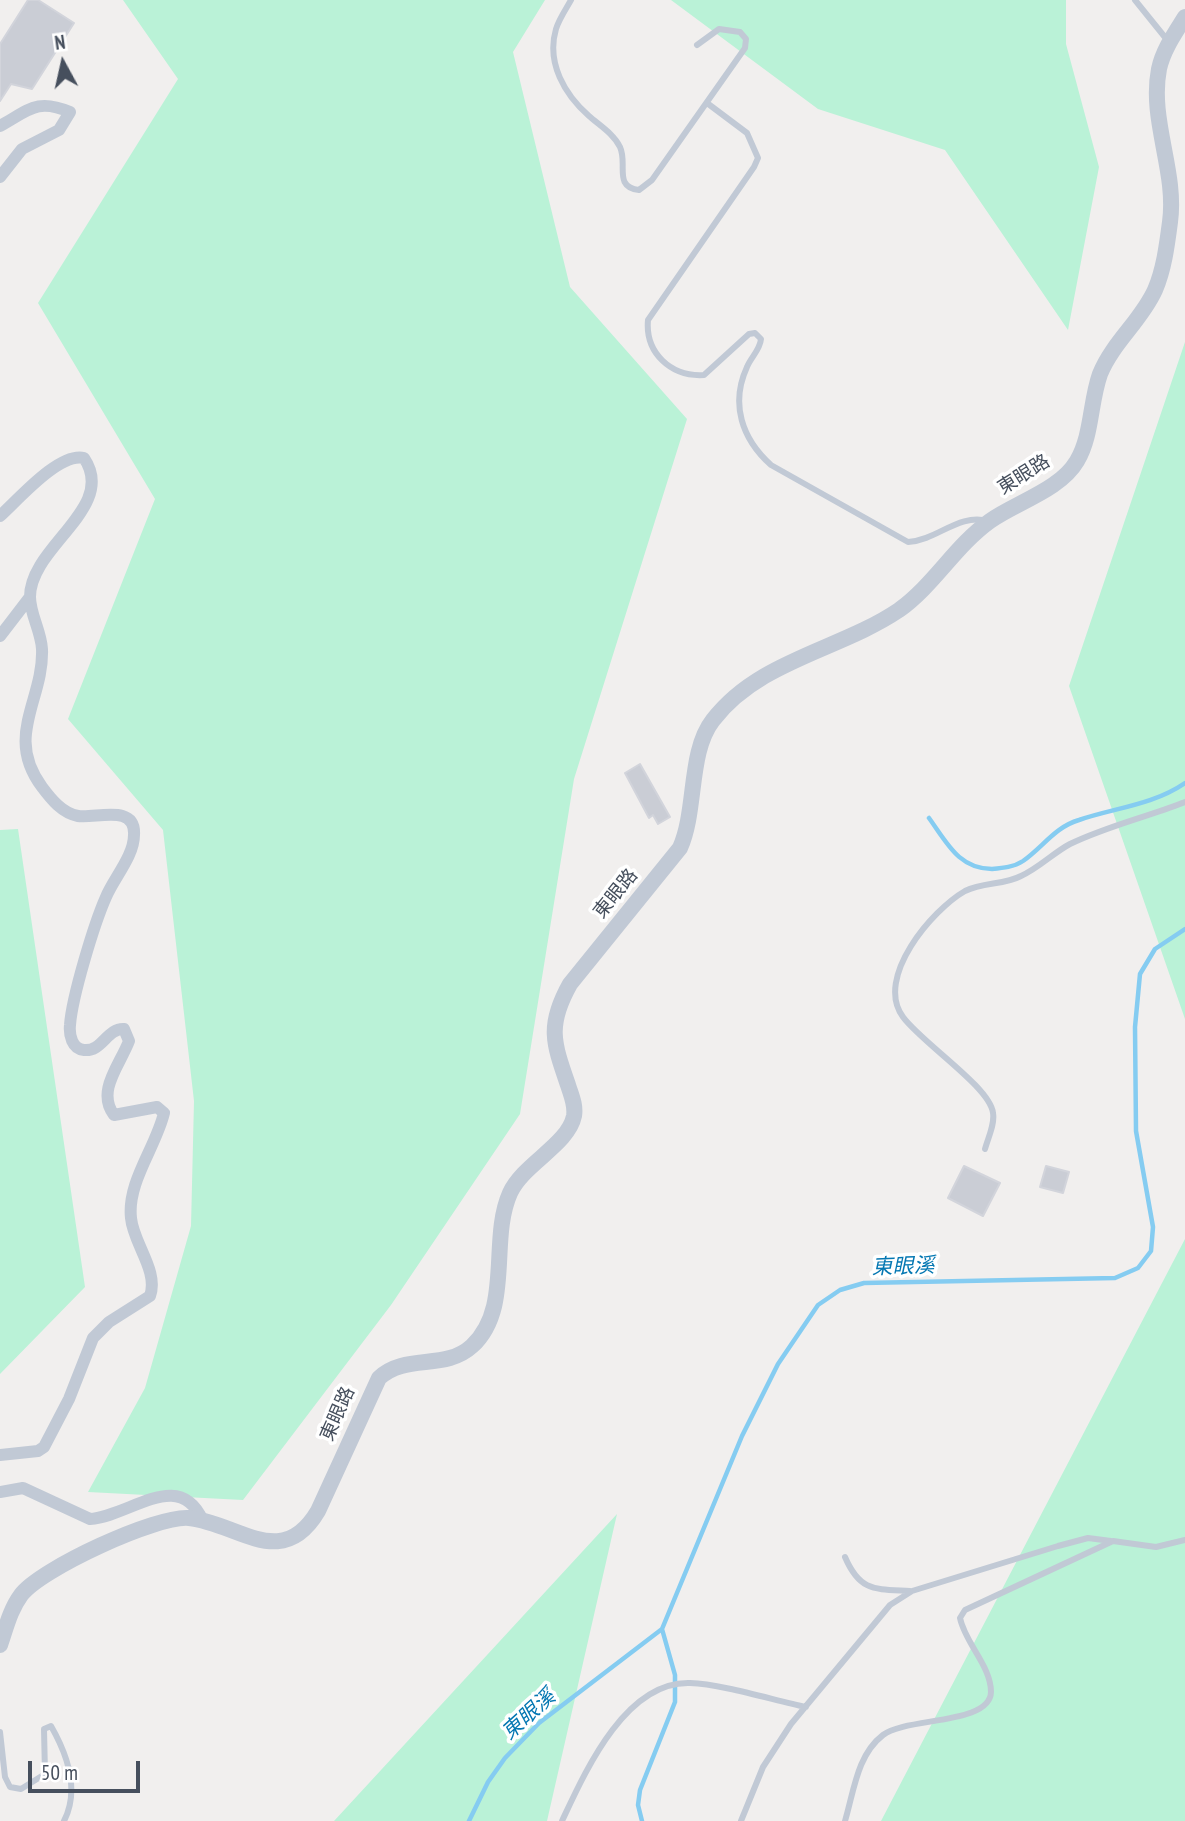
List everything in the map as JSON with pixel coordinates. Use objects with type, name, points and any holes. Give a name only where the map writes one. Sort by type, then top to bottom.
[{"type":"street","name":"東眼路","points":[[0,1645],[21,1595],[50,1570],[159,1522],[189,1518],[269,1542],[284,1541],[297,1535],[310,1524],[318,1511],[379,1378],[389,1368],[402,1364],[457,1357],[478,1340],[495,1300],[499,1241],[510,1194],[519,1177],[558,1140],[574,1116],[574,1103],[554,1044],[557,1007],[570,984],[681,848],[687,831],[701,744],[711,722],[725,706],[767,675],[899,610],[925,588],[957,549],[990,521],[1066,474],[1077,462],[1085,444],[1093,394],[1102,371],[1118,341],[1154,290],[1163,266],[1171,219],[1158,91],[1159,70],[1185,17]]},
{"type":"street","points":[[0,125],[40,103],[52,104],[70,112],[60,130],[22,149],[0,177]]},
{"type":"street","points":[[0,516],[60,462],[77,456],[84,458],[89,465],[89,500],[82,513],[43,560],[30,597],[0,636]]},
{"type":"street","points":[[0,1455],[38,1451],[44,1447],[69,1399],[93,1338],[109,1322],[150,1296],[152,1277],[136,1242],[130,1205],[164,1113],[157,1107],[122,1116],[114,1115],[110,1110],[109,1081],[129,1041],[124,1029],[113,1032],[93,1049],[82,1050],[75,1046],[71,1038],[74,1004],[103,903],[132,848],[135,834],[129,819],[119,814],[78,816],[65,811],[53,802],[31,769],[24,732],[42,648],[30,597]]},
{"type":"street","points":[[0,1492],[23,1488],[90,1519],[174,1494],[191,1501],[204,1521]]},
{"type":"lane","points":[[571,0],[556,29],[554,50],[559,74],[567,95],[619,145],[624,184],[629,189],[639,190],[652,180],[746,48],[746,39],[740,32],[719,29],[697,45]]},
{"type":"lane","points":[[1135,0],[1170,43]]},
{"type":"lane","points":[[707,103],[747,133],[758,158],[648,320],[647,336],[655,353],[679,372],[704,375],[748,334],[755,333],[761,338],[760,346],[741,380],[739,399],[743,426],[752,448],[771,465],[908,542],[928,538],[966,518],[990,521]]},
{"type":"lane","points":[[985,1149],[994,1116],[991,1104],[983,1091],[904,1018],[896,1004],[896,986],[919,932],[929,919],[965,892],[984,884],[1020,878],[1069,845],[1185,803]]},
{"type":"lane","points":[[741,1821],[763,1767],[806,1707],[890,1605],[912,1591],[1088,1538],[1156,1547],[1185,1540]]},
{"type":"lane","points":[[845,1821],[864,1755],[884,1733],[916,1723],[976,1713],[986,1704],[991,1692],[985,1670],[963,1632],[960,1618],[965,1610],[1113,1541]]},
{"type":"lane","points":[[845,1557],[852,1573],[863,1584],[877,1589],[912,1591]]},
{"type":"lane","points":[[562,1821],[585,1772],[617,1722],[666,1686],[690,1683],[806,1707]]},
{"type":"lane","points":[[0,1732],[5,1777],[10,1787],[21,1789],[45,1774],[44,1728],[51,1726],[68,1765],[72,1787],[64,1821]]},
{"type":"green space","points":[[123,0],[545,0],[513,52],[570,287],[687,419],[574,779],[520,1114],[391,1305],[243,1500],[88,1492],[145,1388],[191,1226],[194,1101],[163,830],[68,719],[155,499],[38,303],[178,79]]},
{"type":"green space","points":[[671,0],[1066,0],[1066,44],[1099,167],[1068,330],[945,150],[818,109]]},
{"type":"green space","points":[[1185,342],[1185,1019],[1069,686]]},
{"type":"green space","points":[[18,829],[85,1287],[0,1374],[0,830]]},
{"type":"green space","points":[[1185,1239],[1185,1821],[881,1821]]},
{"type":"green space","points":[[617,1514],[547,1821],[334,1821]]},
{"type":"building","points":[[28,0],[38,0],[74,23],[32,89],[11,84],[0,101],[0,44]]},
{"type":"building","points":[[640,764],[670,817],[658,824],[653,815],[649,818],[625,773]]},
{"type":"building","points":[[964,1166],[1000,1183],[983,1216],[948,1198]]},
{"type":"building","points":[[1046,1166],[1069,1172],[1063,1193],[1040,1187]]},
{"type":"waterway","points":[[929,818],[948,845],[962,859],[981,868],[1000,868],[1023,861],[1056,832],[1071,823],[1147,801],[1185,783]]},
{"type":"waterway","name":"東眼溪","points":[[469,1821],[488,1782],[505,1758],[539,1723],[662,1629],[742,1436],[778,1364],[818,1305],[840,1290],[864,1283],[1115,1278],[1138,1268],[1151,1251],[1153,1227],[1136,1131],[1135,1027],[1140,974],[1155,949],[1185,929]]},
{"type":"waterway","points":[[642,1821],[638,1805],[640,1790],[675,1702],[675,1675],[662,1629]]}]
